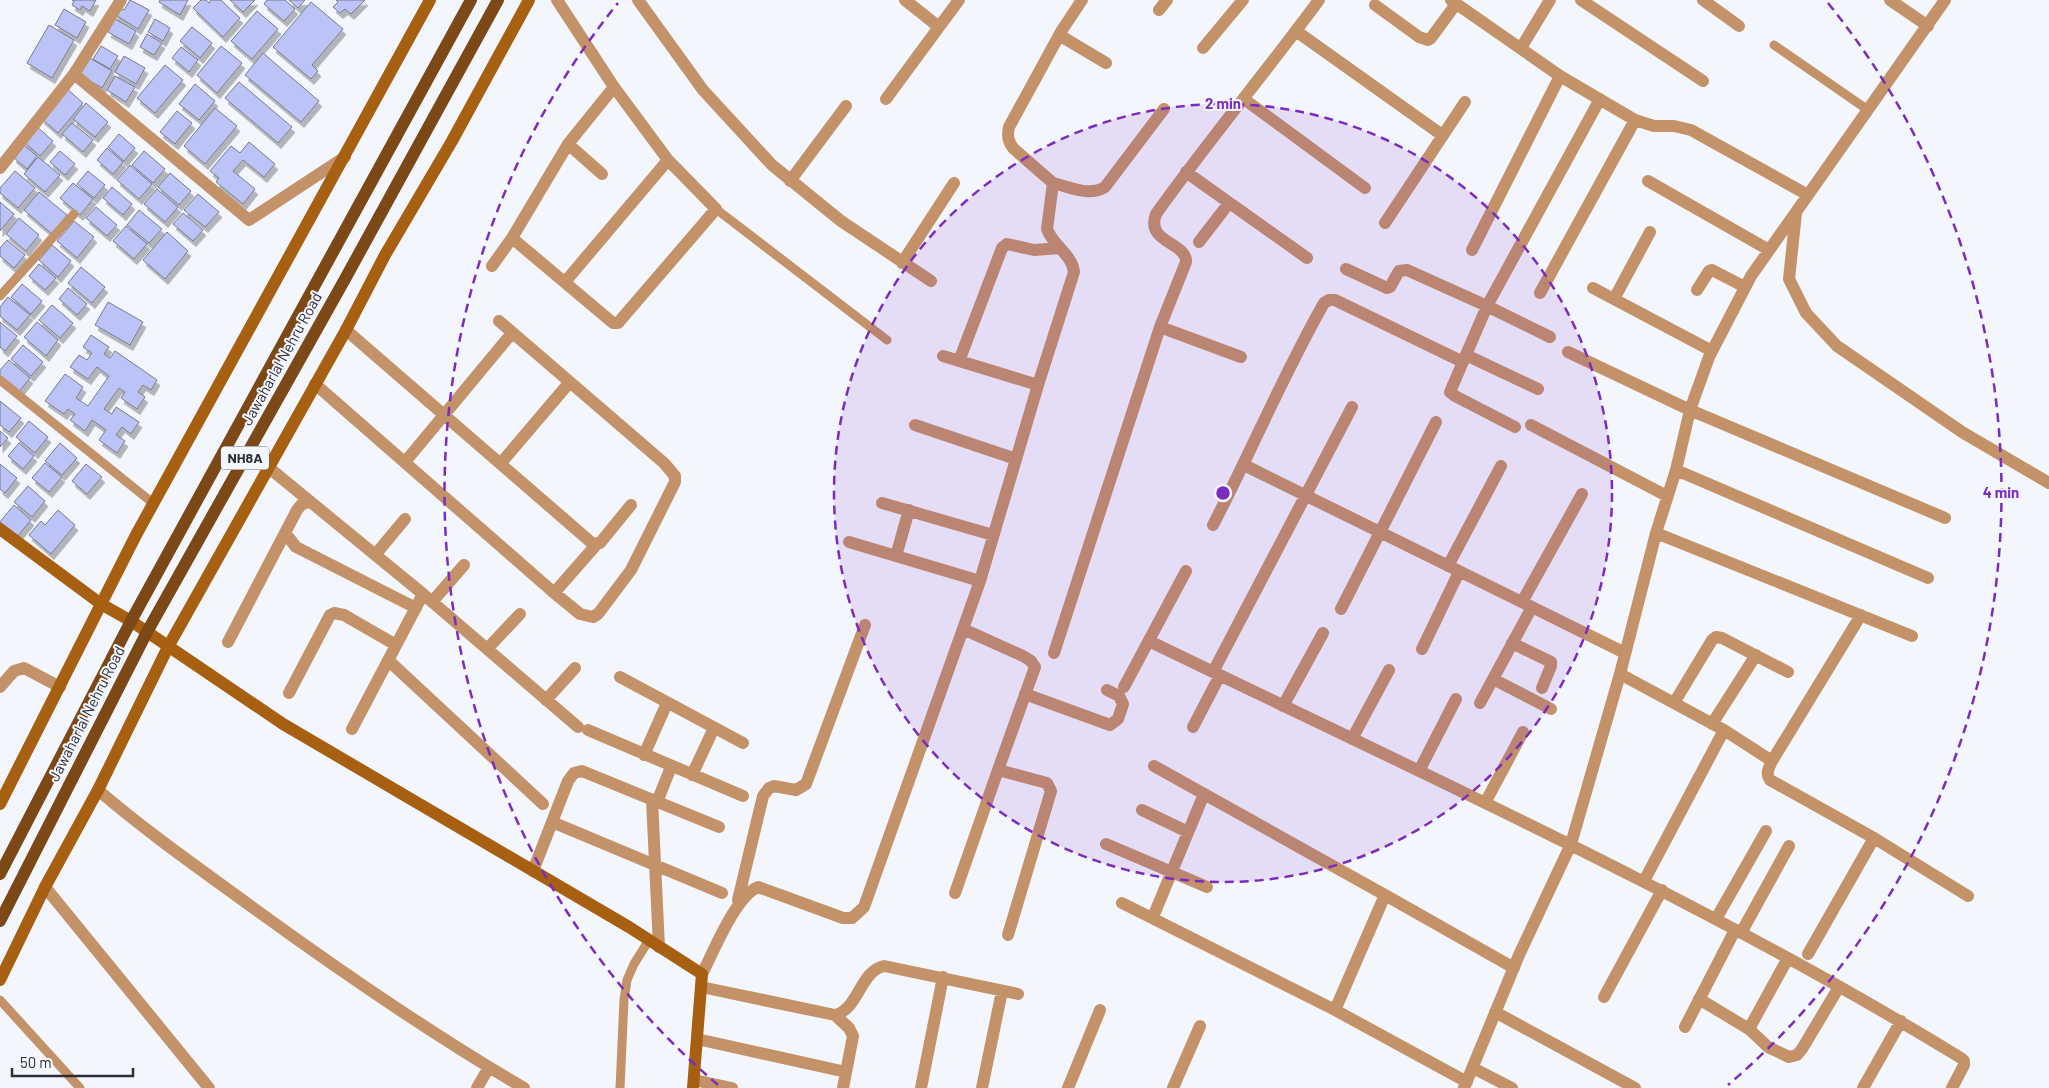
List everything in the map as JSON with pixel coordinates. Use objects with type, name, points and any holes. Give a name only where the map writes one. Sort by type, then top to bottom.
[{"type":"main road","name":"Jawaharlal Nehru Road","points":[[0,874],[131,621],[471,0]]},
{"type":"main road","name":"Jawaharlal Nehru Road","points":[[0,921],[147,632],[345,279],[498,0]]},
{"type":"street","points":[[0,168],[74,74],[121,0]]},
{"type":"street","points":[[0,804],[154,504],[430,0]]},
{"type":"street","points":[[0,980],[45,887],[98,790],[168,647],[346,330],[385,255],[452,141],[529,0]]},
{"type":"street","points":[[512,238],[613,323],[618,323],[716,209],[668,160],[614,87],[557,0]]},
{"type":"street","points":[[638,0],[703,90],[772,166],[841,221],[932,281]]},
{"type":"street","points":[[905,0],[939,27]]},
{"type":"street","points":[[886,99],[959,0]]},
{"type":"street","points":[[1082,0],[1059,35],[1009,127],[1007,136],[1009,144],[1053,183],[1088,192],[1098,192],[1106,187],[1164,109]]},
{"type":"street","points":[[1159,10],[1167,0]]},
{"type":"street","points":[[1203,48],[1243,0]]},
{"type":"street","points":[[1054,653],[1160,327],[1186,258],[1184,254],[1157,232],[1153,221],[1186,172],[1319,0]]},
{"type":"street","points":[[1521,48],[1550,0]]},
{"type":"street","points":[[1581,0],[1703,81]]},
{"type":"street","points":[[1703,0],[1739,26]]},
{"type":"street","points":[[1890,0],[1928,26]]},
{"type":"street","points":[[1122,903],[1336,1010],[1466,1085],[1514,968],[1571,844],[1626,653],[1656,533],[1676,470],[1690,410],[1712,351],[1745,287],[1769,250],[1946,0]]},
{"type":"street","points":[[1374,5],[1419,37],[1428,40],[1432,38],[1454,2],[1560,76],[1636,120],[1654,126],[1674,126],[1691,130],[1808,195]]},
{"type":"street","points":[[1296,31],[1442,135]]},
{"type":"street","points":[[1059,35],[1106,63]]},
{"type":"street","points":[[74,74],[249,220],[345,157]]},
{"type":"street","points":[[1472,250],[1560,76]]},
{"type":"street","points":[[492,266],[512,238],[568,144],[614,87]]},
{"type":"street","points":[[1244,99],[1364,188]]},
{"type":"street","points":[[1516,427],[1450,392],[1487,306],[1600,99]]},
{"type":"street","points":[[1385,223],[1465,102]]},
{"type":"street","points":[[790,181],[846,106]]},
{"type":"street","points":[[1540,293],[1636,120]]},
{"type":"street","points":[[568,144],[602,174]]},
{"type":"street","points":[[565,282],[668,160]]},
{"type":"street","points":[[1186,172],[1307,258]]},
{"type":"street","points":[[1648,181],[1769,250]]},
{"type":"street","points":[[902,263],[954,183]]},
{"type":"street","points":[[732,1088],[694,1084],[702,974],[737,905],[749,890],[758,887],[844,918],[852,918],[864,907],[980,581],[1038,385],[1074,272],[1073,263],[1049,236],[1047,229],[1053,183]]},
{"type":"street","points":[[1199,242],[1229,203]]},
{"type":"street","points":[[1796,212],[1789,279],[1806,313],[1837,346],[1962,432],[2049,483]]},
{"type":"street","points":[[1614,299],[1650,232]]},
{"type":"street","points":[[959,361],[1002,248],[1007,244],[1034,250],[1060,248]]},
{"type":"street","points":[[1346,269],[1387,288],[1390,287],[1399,271],[1407,270],[1550,337]]},
{"type":"street","points":[[1698,290],[1709,271],[1712,270],[1745,287]]},
{"type":"street","points":[[1593,288],[1712,351]]},
{"type":"street","points":[[1213,526],[1300,345],[1324,303],[1328,300],[1335,300],[1538,390]]},
{"type":"street","points":[[315,384],[554,593],[580,614],[593,617],[598,614],[632,570],[676,482],[675,476],[664,463],[499,321]]},
{"type":"street","points":[[1160,327],[1241,357]]},
{"type":"street","points":[[346,330],[596,545]]},
{"type":"street","points":[[404,462],[512,333]]},
{"type":"street","points":[[1568,352],[1690,410],[1945,518]]},
{"type":"street","points":[[943,356],[1038,385]]},
{"type":"street","points":[[501,462],[569,383]]},
{"type":"street","points":[[1193,727],[1305,495],[1352,406]]},
{"type":"street","points":[[1341,609],[1436,422]]},
{"type":"street","points":[[915,425],[1016,459]]},
{"type":"street","points":[[1531,426],[1667,496]]},
{"type":"street","points":[[1244,464],[1626,653]]},
{"type":"street","points":[[1422,649],[1453,569],[1502,466]]},
{"type":"street","points":[[268,467],[428,598],[546,700],[583,729],[744,796]]},
{"type":"street","points":[[1676,470],[1928,578]]},
{"type":"street","points":[[1480,703],[1512,643],[1527,605],[1582,494]]},
{"type":"street","points":[[228,642],[297,510],[310,501]]},
{"type":"street","points":[[882,502],[993,535]]},
{"type":"street","points":[[554,593],[596,545],[600,543],[631,505]]},
{"type":"street","points":[[896,556],[909,510]]},
{"type":"street","points":[[375,555],[404,520]]},
{"type":"street","points":[[0,529],[101,604],[131,621],[283,724],[654,943],[702,974]]},
{"type":"street","points":[[1656,533],[1912,636]]},
{"type":"street","points":[[286,534],[296,547],[416,608]]},
{"type":"street","points":[[849,542],[980,581]]},
{"type":"street","points":[[352,729],[416,608],[464,565]]},
{"type":"street","points":[[1124,686],[1186,571]]},
{"type":"street","points":[[289,693],[330,615],[334,613],[344,615],[396,645]]},
{"type":"street","points":[[487,649],[520,614]]},
{"type":"street","points":[[1861,615],[1772,761],[1767,771],[1767,776],[1770,780],[1874,838],[1968,896]]},
{"type":"street","points":[[737,905],[763,796],[769,788],[774,786],[796,790],[806,784],[865,625]]},
{"type":"street","points":[[955,893],[1035,667],[1031,661],[963,628]]},
{"type":"street","points":[[1283,706],[1323,634]]},
{"type":"street","points":[[1674,703],[1714,638],[1719,637],[1788,672]]},
{"type":"street","points":[[1148,640],[1571,844],[1662,890],[1788,958],[1901,1021],[1964,1061],[1964,1065],[1952,1088]]},
{"type":"street","points":[[1512,643],[1551,662],[1552,666],[1542,688]]},
{"type":"street","points":[[1712,724],[1756,655]]},
{"type":"street","points":[[388,660],[543,804]]},
{"type":"street","points":[[0,687],[14,671],[24,668],[60,686]]},
{"type":"street","points":[[546,700],[575,668]]},
{"type":"street","points":[[1352,739],[1389,670]]},
{"type":"street","points":[[1620,674],[1724,730],[1772,761]]},
{"type":"street","points":[[620,677],[743,743]]},
{"type":"street","points":[[1493,679],[1550,709]]},
{"type":"street","points":[[1025,694],[1110,724],[1118,718],[1123,704],[1119,696],[1107,690]]},
{"type":"street","points":[[1419,771],[1456,698]]},
{"type":"street","points":[[644,755],[667,703]]},
{"type":"street","points":[[692,775],[714,728]]},
{"type":"street","points":[[1644,881],[1724,730]]},
{"type":"street","points":[[1485,803],[1523,732]]},
{"type":"street","points":[[1154,766],[1514,968]]},
{"type":"street","points":[[654,943],[655,801],[672,767]]},
{"type":"street","points":[[998,770],[1047,783],[1051,791],[1008,935]]},
{"type":"street","points":[[533,871],[568,781],[574,773],[582,771],[719,827]]},
{"type":"street","points":[[98,790],[148,831],[301,942],[489,1067],[524,1088]]},
{"type":"street","points":[[1153,917],[1204,794]]},
{"type":"street","points":[[1142,810],[1188,832]]},
{"type":"street","points":[[552,822],[722,893]]},
{"type":"street","points":[[1716,919],[1766,831]]},
{"type":"street","points":[[1808,954],[1874,838]]},
{"type":"street","points":[[1106,844],[1207,887]]},
{"type":"street","points":[[1685,1027],[1789,846]]},
{"type":"street","points":[[45,887],[209,1088]]},
{"type":"street","points":[[1604,997],[1662,890]]},
{"type":"street","points":[[1336,1010],[1385,895]]},
{"type":"street","points":[[1749,1029],[1788,958]]},
{"type":"street","points":[[700,987],[835,1015],[846,1009],[872,971],[884,966],[1018,994]]},
{"type":"street","points":[[921,1088],[943,977]]},
{"type":"street","points":[[1699,1000],[1749,1029],[1768,1047],[1790,1057],[1802,1049],[1839,987]]},
{"type":"street","points":[[982,1088],[1002,991]]},
{"type":"street","points":[[1068,1088],[1100,1010]]},
{"type":"street","points":[[1495,1012],[1635,1088]]},
{"type":"street","points":[[835,1015],[849,1028],[853,1036],[843,1088]]},
{"type":"street","points":[[1863,1088],[1901,1021]]},
{"type":"street","points":[[1173,1088],[1200,1026]]},
{"type":"street","points":[[697,1039],[846,1072]]},
{"type":"street","points":[[477,1088],[489,1067]]},
{"type":"street","points":[[1473,1068],[1512,1088]]},
{"type":"lane","points":[[1774,44],[1868,110]]},
{"type":"lane","points":[[716,209],[887,340]]},
{"type":"lane","points":[[0,296],[74,214]]},
{"type":"lane","points":[[0,380],[154,504]]},
{"type":"lane","points":[[620,1088],[624,1000],[627,980],[634,964],[654,943]]},
{"type":"lane","points":[[0,1000],[80,1088]]},
{"type":"building","points":[[72,0],[96,0],[90,11],[82,6],[80,10],[72,5],[74,1]]},
{"type":"building","points":[[130,0],[149,10],[138,29],[114,14],[118,7],[124,10]]},
{"type":"building","points":[[160,0],[188,0],[180,15],[159,2]]},
{"type":"building","points":[[201,0],[206,0],[209,3],[211,0],[221,0],[240,18],[223,37],[193,8]]},
{"type":"building","points":[[230,0],[255,0],[243,12]]},
{"type":"building","points":[[267,0],[285,0],[295,9],[284,21],[264,4]]},
{"type":"building","points":[[289,0],[305,0],[298,8]]},
{"type":"building","points":[[336,0],[365,0],[351,14],[345,9],[340,13],[333,7],[338,2]]},
{"type":"building","points":[[311,2],[343,29],[312,65],[318,71],[311,79],[273,47]]},
{"type":"building","points":[[64,9],[86,22],[77,38],[55,25]]},
{"type":"building","points":[[257,11],[278,29],[252,59],[231,41]]},
{"type":"building","points":[[115,19],[136,31],[129,44],[108,32]]},
{"type":"building","points":[[155,19],[170,28],[163,41],[148,32]]},
{"type":"building","points":[[49,25],[74,40],[52,78],[27,63]]},
{"type":"building","points":[[192,27],[212,43],[200,58],[180,41]]},
{"type":"building","points":[[147,34],[162,43],[154,55],[140,47]]},
{"type":"building","points":[[101,46],[118,56],[110,69],[93,59]]},
{"type":"building","points":[[221,46],[242,63],[217,93],[197,75]]},
{"type":"building","points":[[181,47],[198,60],[189,72],[172,58]]},
{"type":"building","points":[[263,53],[319,101],[301,122],[245,75]]},
{"type":"building","points":[[124,56],[145,68],[136,84],[115,72]]},
{"type":"building","points":[[88,57],[112,71],[102,88],[78,74]]},
{"type":"building","points":[[165,65],[183,80],[155,113],[137,98]]},
{"type":"building","points":[[115,76],[135,87],[126,102],[107,90]]},
{"type":"building","points":[[239,82],[292,127],[278,143],[225,98]]},
{"type":"building","points":[[195,84],[215,101],[199,120],[179,104]]},
{"type":"building","points":[[66,88],[83,103],[58,133],[41,118]]},
{"type":"building","points":[[86,103],[108,122],[95,137],[73,119]]},
{"type":"building","points":[[215,108],[237,126],[205,164],[184,146]]},
{"type":"building","points":[[177,111],[192,123],[175,144],[160,132]]},
{"type":"building","points":[[72,123],[93,140],[83,152],[62,134]]},
{"type":"building","points":[[36,126],[53,141],[40,156],[23,141]]},
{"type":"building","points":[[119,134],[135,148],[124,161],[108,147]]},
{"type":"building","points":[[249,142],[275,164],[264,177],[243,160],[233,171],[255,189],[243,204],[216,182],[219,178],[210,171],[231,146],[240,153]]},
{"type":"building","points":[[24,145],[37,156],[27,169],[13,157]]},
{"type":"building","points":[[107,148],[123,162],[113,174],[97,160]]},
{"type":"building","points":[[60,151],[75,164],[65,175],[50,162]]},
{"type":"building","points":[[144,151],[165,169],[153,183],[132,165]]},
{"type":"building","points":[[38,157],[60,175],[45,192],[24,174]]},
{"type":"building","points":[[130,165],[152,184],[139,199],[117,180]]},
{"type":"building","points":[[15,171],[35,188],[18,208],[0,193],[0,188]]},
{"type":"building","points":[[88,171],[105,185],[94,198],[77,184]]},
{"type":"building","points":[[170,173],[191,191],[179,205],[158,187]]},
{"type":"building","points":[[73,183],[93,199],[80,215],[60,198]]},
{"type":"building","points":[[112,187],[132,204],[123,215],[103,198]]},
{"type":"building","points":[[157,189],[178,207],[165,222],[144,204]]},
{"type":"building","points":[[39,192],[67,215],[52,234],[24,210]]},
{"type":"building","points":[[198,194],[219,212],[205,227],[184,210]]},
{"type":"building","points":[[0,202],[14,214],[0,231]]},
{"type":"building","points":[[96,207],[117,225],[107,236],[86,218]]},
{"type":"building","points":[[139,210],[162,229],[149,243],[127,225]]},
{"type":"building","points":[[183,213],[203,230],[193,241],[173,224]]},
{"type":"building","points":[[19,218],[39,235],[26,251],[6,234]]},
{"type":"building","points":[[74,221],[94,237],[77,258],[57,241]]},
{"type":"building","points":[[126,226],[147,244],[134,259],[113,241]]},
{"type":"building","points":[[167,232],[188,251],[165,279],[143,260]]},
{"type":"building","points":[[7,240],[25,255],[14,268],[0,256],[0,248]]},
{"type":"building","points":[[52,245],[71,261],[58,277],[39,260]]},
{"type":"building","points":[[39,264],[56,278],[45,290],[29,276]]},
{"type":"building","points":[[81,267],[105,287],[92,303],[68,283]]},
{"type":"building","points":[[22,284],[42,301],[31,314],[11,297]]},
{"type":"building","points":[[68,288],[87,304],[77,315],[59,299]]},
{"type":"building","points":[[8,297],[30,315],[17,330],[0,316],[0,307]]},
{"type":"building","points":[[108,302],[143,322],[130,345],[95,325]]},
{"type":"building","points":[[52,305],[73,323],[60,338],[39,320]]},
{"type":"building","points":[[0,322],[17,336],[5,351],[0,347]]},
{"type":"building","points":[[37,322],[58,340],[46,356],[24,337]]},
{"type":"building","points":[[91,335],[109,347],[104,354],[110,358],[115,351],[157,380],[151,390],[143,385],[138,392],[145,397],[137,409],[121,398],[125,392],[119,388],[104,409],[112,414],[116,407],[139,422],[131,434],[122,427],[116,435],[125,441],[117,453],[99,440],[106,430],[92,420],[85,431],[70,420],[75,414],[68,409],[64,414],[45,401],[65,374],[83,387],[76,398],[88,406],[109,376],[97,367],[88,379],[70,367],[79,355],[87,360],[92,353],[83,347]]},
{"type":"building","points":[[23,345],[43,362],[31,376],[11,359]]},
{"type":"building","points":[[9,360],[30,378],[18,393],[0,377],[0,370]]},
{"type":"building","points":[[0,401],[21,418],[9,432],[0,425]]},
{"type":"building","points":[[29,421],[48,437],[35,453],[16,437]]},
{"type":"building","points":[[0,431],[8,438],[0,447]]},
{"type":"building","points":[[19,443],[34,456],[23,469],[8,456]]},
{"type":"building","points":[[60,443],[77,458],[62,475],[45,461]]},
{"type":"building","points":[[45,463],[62,477],[49,492],[32,478]]},
{"type":"building","points":[[0,464],[17,478],[5,493],[0,489]]},
{"type":"building","points":[[86,464],[102,477],[87,494],[72,481]]},
{"type":"building","points":[[28,486],[45,501],[32,517],[14,502]]},
{"type":"building","points":[[14,505],[31,520],[17,537],[0,522]]},
{"type":"building","points":[[58,510],[75,525],[51,554],[29,535],[41,521],[45,525]]}]
